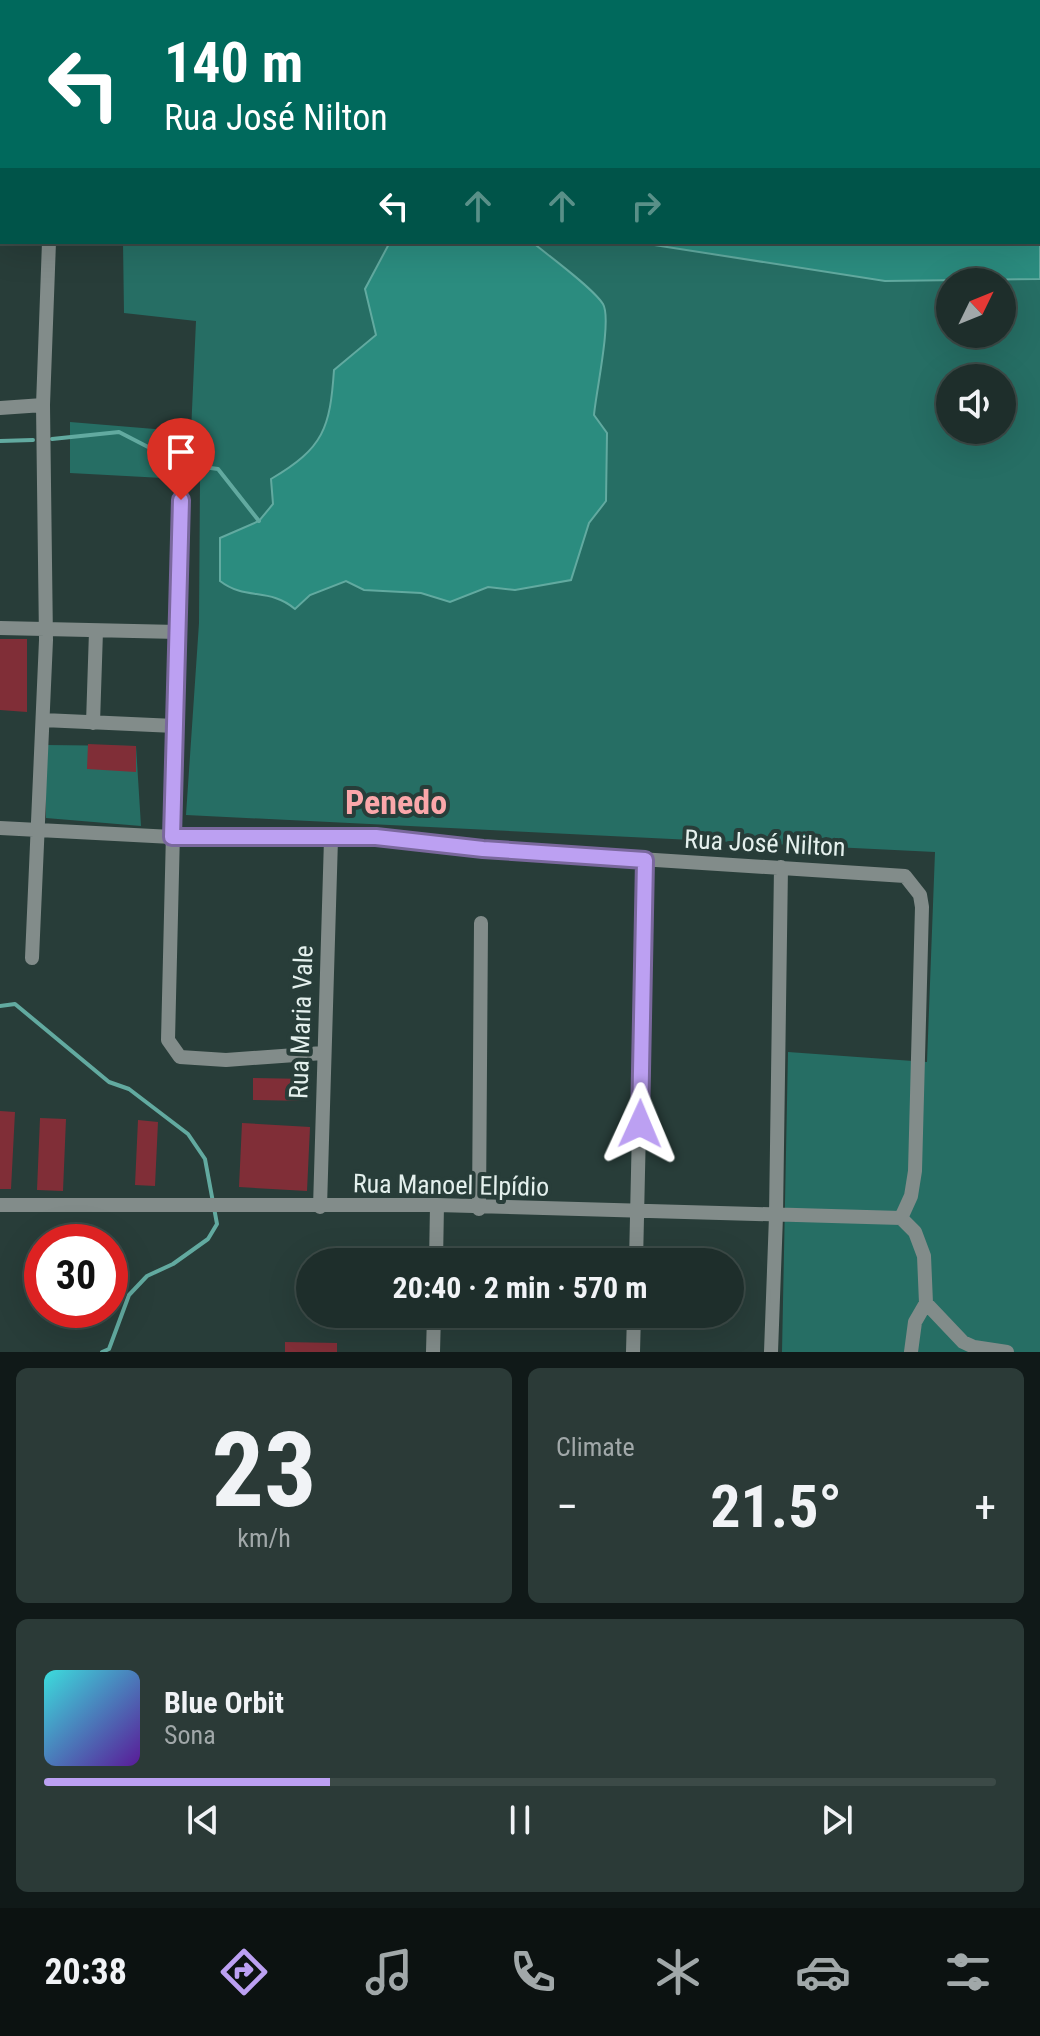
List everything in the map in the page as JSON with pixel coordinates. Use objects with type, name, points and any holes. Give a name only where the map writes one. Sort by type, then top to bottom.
[{"type":"street","points":[[32,958],[46,630],[43,405],[49,244]]},
{"type":"street","points":[[0,408],[43,405]]},
{"type":"street","points":[[181,500],[168,1040],[172,1050],[180,1057],[226,1060],[323,1053]]},
{"type":"street","points":[[0,628],[178,632]]},
{"type":"street","points":[[93,723],[96,631]]},
{"type":"street","points":[[43,720],[175,726]]},
{"type":"street","name":"Rua José Nilton","points":[[0,828],[172,837],[376,837],[483,849],[905,876],[920,895],[922,907],[915,1171],[911,1196],[901,1218]]},
{"type":"street","name":"Rua Maria Vale","points":[[320,1207],[331,839]]},
{"type":"street","points":[[637,1248],[645,860]]},
{"type":"street","points":[[771,1352],[781,867]]},
{"type":"street","points":[[479,1209],[481,923]]},
{"type":"street","name":"Rua Manoel Elpídio","points":[[0,1205],[437,1205],[479,1209],[901,1218]]},
{"type":"street","points":[[436,1248],[437,1205]]},
{"type":"street","points":[[901,1218],[915,1232],[924,1256],[926,1303],[915,1322],[911,1352]]},
{"type":"street","points":[[926,1303],[963,1342],[974,1347],[1007,1352]]},
{"type":"street","points":[[433,1352],[434,1328]]},
{"type":"street","points":[[633,1352],[634,1328]]},
{"type":"shaded area","points":[[123,244],[648,244],[885,281],[936,280],[936,348],[1016,348],[1016,279],[1040,279],[1040,1352],[782,1352],[788,1052],[927,1062],[935,852],[186,815],[199,623],[200,480],[70,473],[70,422],[191,432],[196,321],[124,313]]},
{"type":"shaded area","points":[[389,244],[535,244],[581,281],[603,304],[605,340],[594,415],[607,433],[606,501],[589,523],[571,580],[515,590],[488,587],[450,602],[421,593],[364,590],[346,581],[310,595],[295,609],[276,598],[239,591],[220,581],[220,538],[259,521],[273,504],[271,479],[303,457],[321,435],[330,407],[334,370],[376,335],[365,289]]},
{"type":"shaded area","points":[[648,244],[1040,244],[1040,279],[1016,279],[1016,268],[936,268],[936,280],[885,281]]},
{"type":"shaded area","points":[[46,745],[136,746],[141,826],[46,818]]},
{"type":"building","points":[[0,639],[27,639],[27,712],[0,710]]},
{"type":"building","points":[[88,744],[136,746],[136,772],[87,769]]},
{"type":"building","points":[[253,1078],[308,1079],[308,1101],[253,1100]]},
{"type":"building","points":[[0,1111],[15,1112],[11,1189],[0,1189]]},
{"type":"building","points":[[40,1118],[66,1119],[63,1191],[37,1190]]},
{"type":"building","points":[[138,1120],[158,1122],[155,1186],[135,1185]]},
{"type":"building","points":[[242,1123],[310,1127],[307,1191],[239,1187]]},
{"type":"building","points":[[285,1342],[337,1343],[337,1352],[285,1352]]},
{"type":"waterway","points":[[52,439],[119,432],[181,464],[218,469],[259,521]]},
{"type":"waterway","points":[[0,441],[33,440]]},
{"type":"waterway","points":[[0,1006],[15,1004],[109,1082],[129,1089],[188,1134],[205,1159],[217,1224],[208,1239],[173,1264],[147,1276],[129,1295],[109,1349],[102,1352]]},
{"type":"district","name":"Penedo","points":[[396,802]]},
{"type":"route","points":[[181,500],[172,837],[376,837],[483,849],[645,860],[640,1124]]}]
